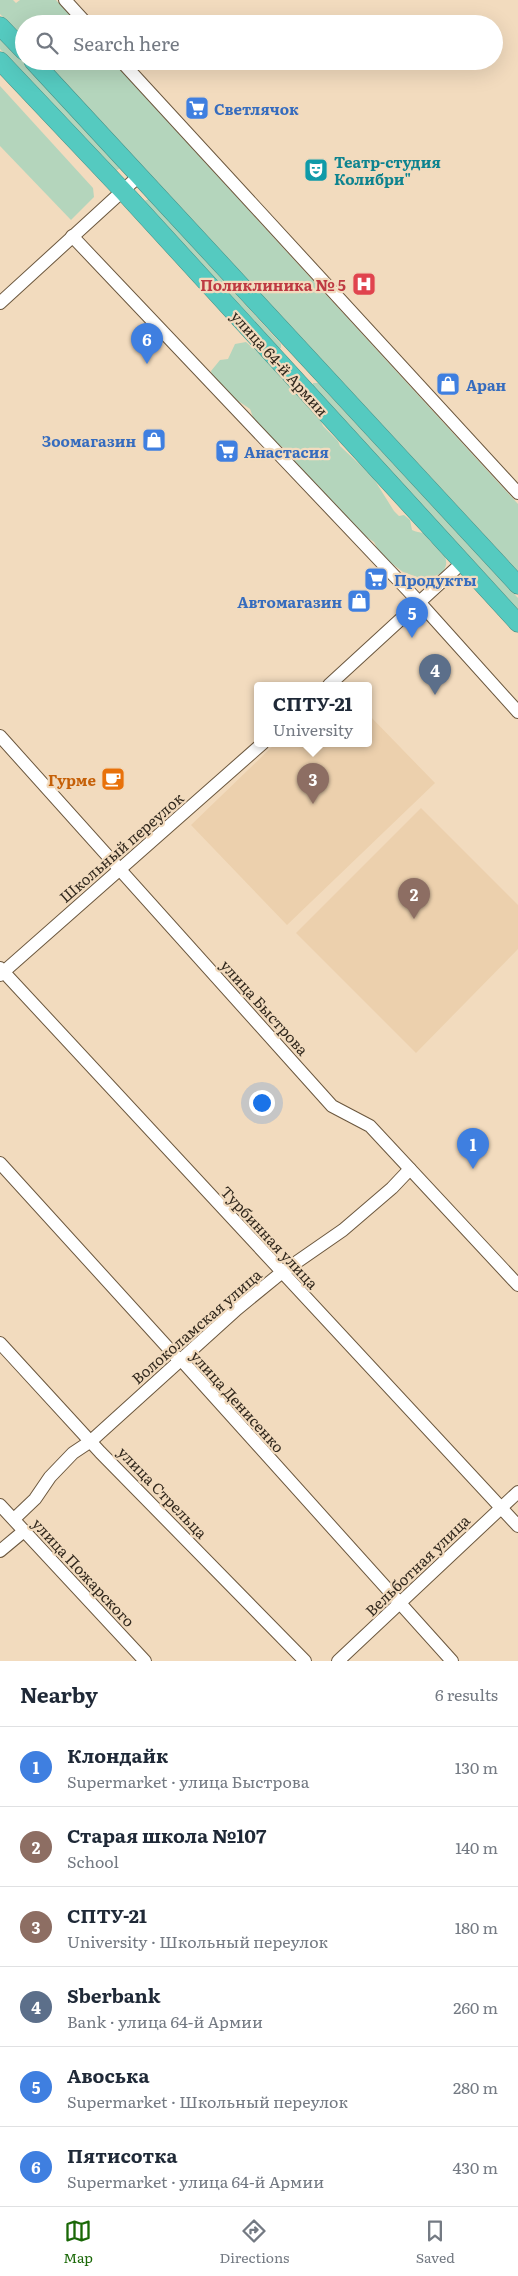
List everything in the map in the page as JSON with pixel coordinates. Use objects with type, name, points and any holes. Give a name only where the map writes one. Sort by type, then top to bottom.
[{"type":"highway","points":[[0,26],[15,42]]},
{"type":"highway","name":"улица 64-й Армии","points":[[0,61],[123,191],[518,623]]},
{"type":"highway","name":"улица 64-й Армии","points":[[41,70],[518,585]]},
{"type":"highway","points":[[285,368],[304,352]]},
{"type":"street","points":[[65,0],[79,15]]},
{"type":"street","points":[[129,70],[518,492]]},
{"type":"street","points":[[0,303],[140,175]]},
{"type":"street","points":[[72,236],[420,603],[518,712]]},
{"type":"street","points":[[332,682],[462,563]]},
{"type":"street","name":"улица Быстрова","points":[[0,736],[121,868],[332,1106],[370,1126],[518,1285]]},
{"type":"street","name":"Школьный переулок","points":[[1,972],[258,747]]},
{"type":"street","name":"Турбинная улица","points":[[1,972],[281,1273],[502,1506],[518,1526]]},
{"type":"street","name":"улица Денисенко","points":[[0,1163],[180,1361],[184,1363],[452,1661]]},
{"type":"street","name":"Волоколамская улица","points":[[14,1519],[35,1500],[50,1477],[73,1453],[90,1441],[211,1331],[281,1273],[343,1230],[392,1188],[410,1169]]},
{"type":"street","name":"улица Стрельца","points":[[0,1344],[90,1441],[305,1661]]},
{"type":"street","name":"Вельботная улица","points":[[338,1661],[400,1605],[518,1492]]},
{"type":"street","name":"улица Пожарского","points":[[0,1505],[145,1661]]},
{"type":"street","points":[[0,1551],[24,1531]]},
{"type":"shaded area","points":[[372,718],[435,783],[287,925],[191,825],[272,747],[372,747]]},
{"type":"shaded area","points":[[421,808],[518,905],[518,949],[416,1053],[296,933]]},
{"type":"green space","points":[[0,0],[13,0],[16,3],[20,0],[56,0],[70,15],[15,15],[15,30],[0,14]]},
{"type":"green space","points":[[0,37],[15,53],[15,65],[0,49]]},
{"type":"green space","points":[[20,70],[31,70],[119,164],[120,168],[116,171],[111,168]]},
{"type":"green space","points":[[52,70],[120,70],[518,504],[518,571]]},
{"type":"green space","points":[[0,86],[93,188],[94,197],[71,220],[0,146]]},
{"type":"green space","points":[[149,199],[281,344],[281,348],[278,349],[144,205],[144,201]]},
{"type":"green space","points":[[246,342],[276,368],[281,379],[292,386],[307,406],[319,417],[323,426],[338,441],[340,446],[372,476],[394,511],[399,516],[404,515],[410,520],[412,530],[423,533],[441,550],[446,558],[446,563],[441,573],[426,580],[403,572],[386,559],[374,542],[359,532],[300,472],[284,448],[271,440],[254,420],[250,409],[228,394],[213,378],[211,371],[220,360],[228,359],[235,344]]},
{"type":"green space","points":[[313,383],[318,383],[518,598],[518,609],[313,388]]},
{"type":"place","name":"Светлячок","points":[[197,108]]},
{"type":"place","name":"Театр-студия Колибри\"","points":[[316,170]]},
{"type":"place","name":"Поликлиника № 5","points":[[364,284]]},
{"type":"place","name":"Пятисотка","points":[[147,364]]},
{"type":"place","name":"Аран","points":[[448,384]]},
{"type":"place","name":"Зоомагазин","points":[[154,440]]},
{"type":"place","name":"Анастасия","points":[[227,451]]},
{"type":"place","name":"Продукты","points":[[376,579]]},
{"type":"place","name":"Автомагазин","points":[[359,601]]},
{"type":"place","name":"Авоська","points":[[412,638]]},
{"type":"place","name":"Sberbank","points":[[435,695]]},
{"type":"place","name":"Гурме","points":[[113,779]]},
{"type":"place","name":"СПТУ-21","points":[[313,804]]},
{"type":"place","name":"Старая школа №107","points":[[414,919]]},
{"type":"place","name":"Клондайк","points":[[473,1169]]}]
